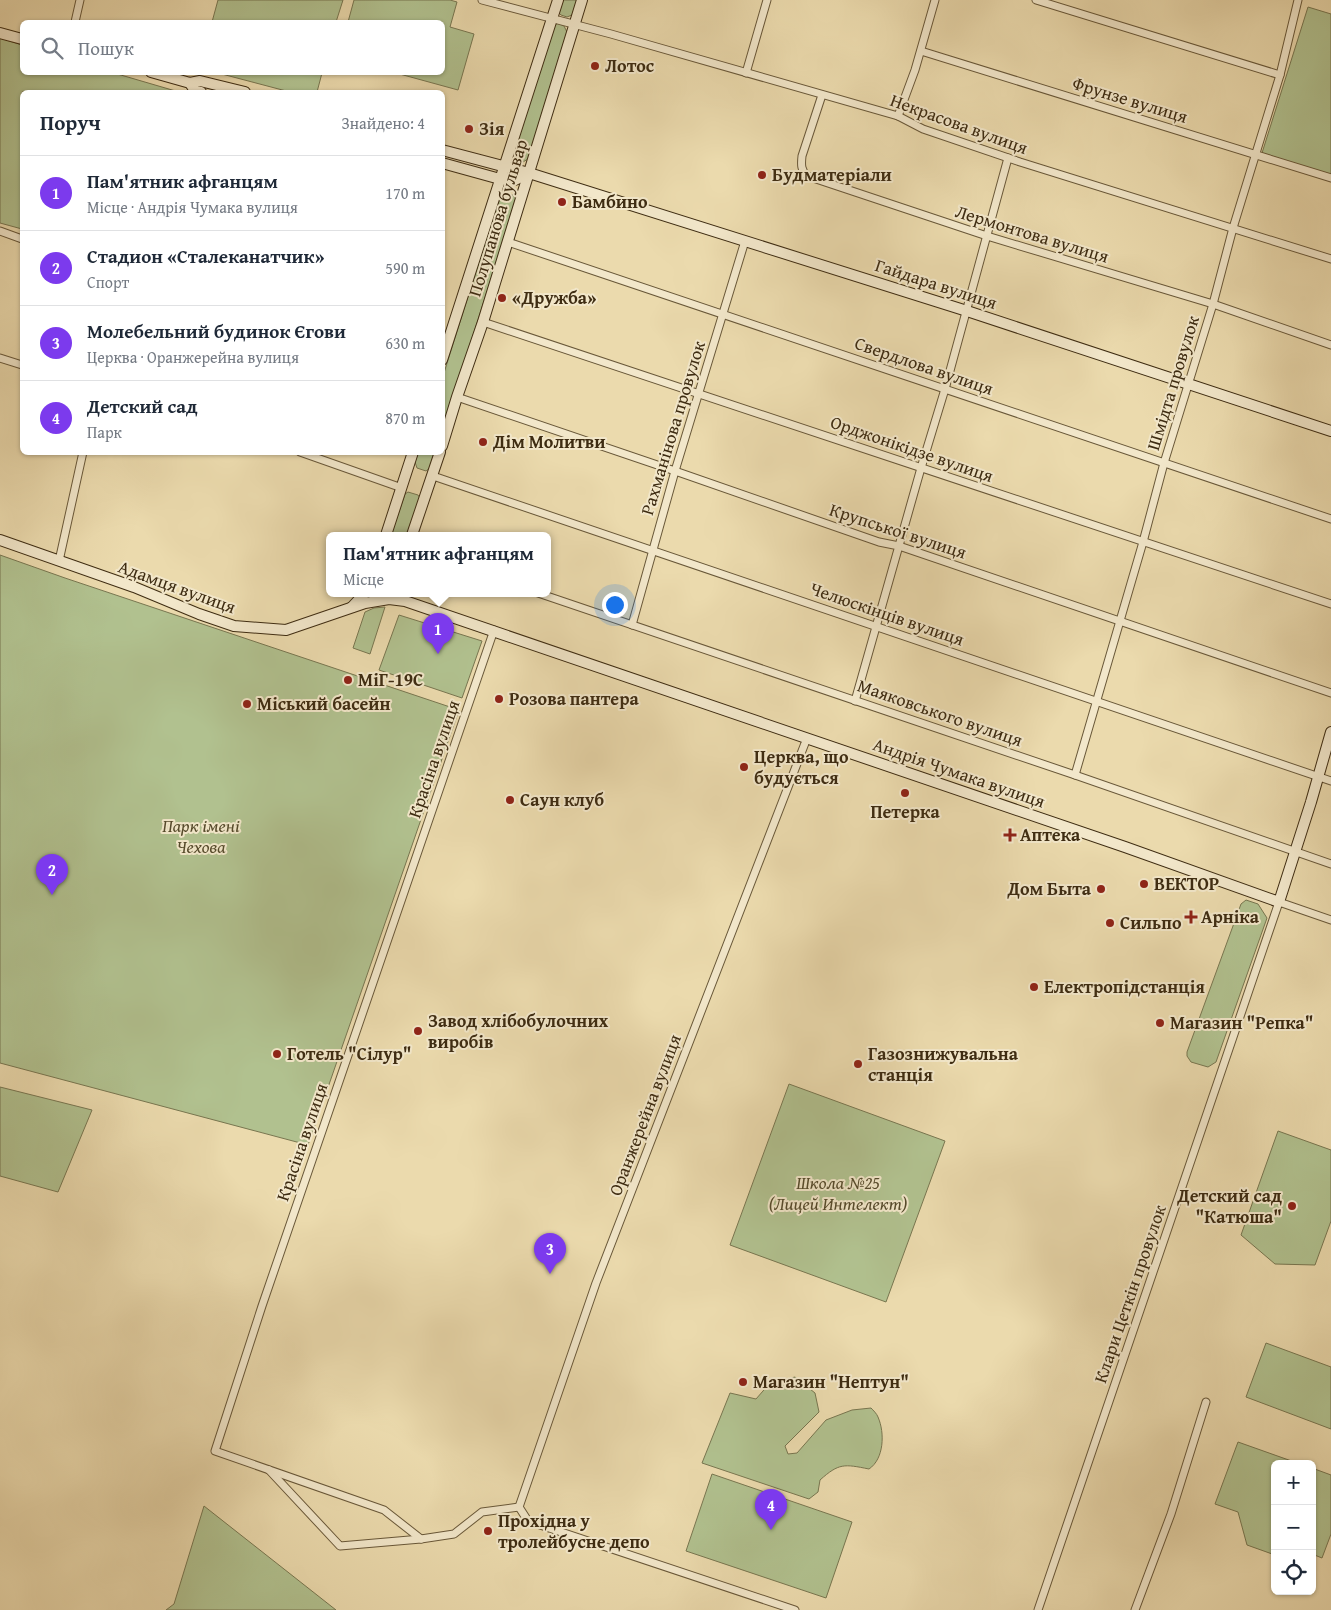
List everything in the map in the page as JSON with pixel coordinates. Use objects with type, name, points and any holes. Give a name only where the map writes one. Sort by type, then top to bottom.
[{"type":"street","points":[[75,20],[80,0]]},
{"type":"street","name":"Некрасова вулиця","points":[[482,0],[575,24],[898,116],[924,129],[1008,158],[1331,259]]},
{"type":"street","name":"Полупанова бульвар","points":[[445,351],[558,0]]},
{"type":"street","name":"Полупанова бульвар","points":[[445,436],[483,322],[582,0]]},
{"type":"street","points":[[746,73],[767,0]]},
{"type":"street","points":[[898,116],[935,0]]},
{"type":"street","points":[[1036,0],[1280,75]]},
{"type":"street","name":"Шмідта провулок","points":[[1075,775],[1144,542],[1164,463],[1280,75],[1298,0]]},
{"type":"street","points":[[0,33],[20,38]]},
{"type":"street","name":"Фрунзе вулиця","points":[[920,51],[1331,178]]},
{"type":"street","points":[[158,75],[189,88],[200,81],[237,90]]},
{"type":"street","name":"Лермонтова вулиця","points":[[822,95],[802,156],[802,171],[807,176],[987,236],[1213,304],[1331,345]]},
{"type":"street","name":"Гайдара вулиця","points":[[445,151],[529,173],[967,311],[1331,431]]},
{"type":"street","points":[[855,701],[967,311],[1008,158]]},
{"type":"street","points":[[445,164],[500,179],[515,180],[529,173]]},
{"type":"street","points":[[0,232],[20,238]]},
{"type":"street","name":"Рахманінова провулок","points":[[632,624],[698,393],[724,314],[745,241]]},
{"type":"street","name":"Свердлова вулиця","points":[[508,242],[1331,519]]},
{"type":"street","name":"Орджонікідзе вулиця","points":[[483,322],[1331,604]]},
{"type":"street","points":[[0,358],[20,364]]},
{"type":"street","name":"Крупської вулиця","points":[[457,397],[878,542],[898,546],[1331,693]]},
{"type":"street","points":[[59,561],[81,455]]},
{"type":"street","points":[[308,455],[402,488]]},
{"type":"street","points":[[387,532],[412,455]]},
{"type":"street","points":[[413,532],[439,455]]},
{"type":"street","name":"Челюскінців вулиця","points":[[433,476],[652,549],[1331,782]]},
{"type":"street","name":"Адамця вулиця","points":[[0,540],[134,587],[199,614],[234,626],[286,630],[365,603],[402,597]]},
{"type":"street","points":[[349,610],[361,597]]},
{"type":"street","points":[[382,597],[389,599]]},
{"type":"street","name":"Андрія Чумака вулиця","points":[[402,597],[1331,920]]},
{"type":"street","name":"Маяковського вулиця","points":[[550,597],[1331,864]]},
{"type":"street","name":"Красіна вулиця","points":[[421,1539],[384,1510],[215,1451],[250,1342],[494,630]]},
{"type":"street","points":[[1279,902],[1296,852],[1331,732]]},
{"type":"street","name":"Оранжерейна вулиця","points":[[519,1507],[596,1283],[807,738]]},
{"type":"street","name":"Клари Цеткін провулок","points":[[1038,1610],[1279,902]]},
{"type":"street","points":[[1135,1610],[1171,1514],[1206,1402]]},
{"type":"street","points":[[268,1469],[340,1546],[421,1539],[454,1534],[482,1512],[519,1507],[528,1521],[796,1610]]},
{"type":"green space","points":[[218,0],[343,0],[337,20],[213,20]]},
{"type":"green space","points":[[354,0],[450,0],[457,2],[450,27],[474,34],[458,90],[403,75],[445,75],[445,20],[349,20]]},
{"type":"green space","points":[[562,0],[577,0],[572,15],[567,17],[558,12]]},
{"type":"green space","points":[[1308,7],[1331,14],[1331,175],[1262,153]]},
{"type":"green space","points":[[558,23],[564,26],[567,32],[528,159],[523,162],[515,160],[513,156],[553,26]]},
{"type":"green space","points":[[0,38],[20,44],[20,75],[121,75],[172,90],[20,90],[20,228],[0,223]]},
{"type":"green space","points":[[226,75],[321,75],[318,90],[282,90]]},
{"type":"green space","points":[[502,193],[513,195],[516,199],[515,204],[445,423],[445,370]]},
{"type":"green space","points":[[417,455],[434,455],[430,468],[426,471],[417,468],[415,462]]},
{"type":"green space","points":[[408,492],[418,495],[420,498],[409,532],[392,532],[405,494]]},
{"type":"green space","name":"Парк імені Чехова","points":[[0,555],[459,710],[308,1145],[0,1063]]},
{"type":"green space","points":[[385,607],[370,654],[353,648],[365,612],[374,608]]},
{"type":"green space","points":[[399,615],[482,641],[462,698],[379,670]]},
{"type":"green space","points":[[1246,900],[1258,904],[1267,918],[1216,1062],[1208,1067],[1191,1062],[1187,1052],[1241,904]]},
{"type":"green space","name":"Школа №25 (Лицей Интелект)","points":[[789,1084],[945,1141],[886,1302],[730,1245]]},
{"type":"green space","points":[[0,1087],[92,1110],[58,1192],[0,1176]]},
{"type":"green space","points":[[1278,1131],[1331,1150],[1331,1221],[1315,1265],[1275,1264],[1241,1235]]},
{"type":"green space","points":[[1266,1343],[1331,1367],[1331,1429],[1246,1397]]},
{"type":"green space","points":[[795,1377],[815,1393],[819,1412],[785,1446],[788,1454],[797,1453],[826,1420],[852,1410],[871,1408],[878,1417],[882,1430],[882,1445],[874,1465],[869,1469],[842,1466],[832,1470],[820,1480],[818,1492],[809,1499],[702,1463],[730,1393],[756,1399],[770,1383]]},
{"type":"green space","points":[[1238,1442],[1289,1460],[1271,1460],[1271,1554],[1247,1545],[1238,1512],[1215,1504]]},
{"type":"green space","points":[[1316,1469],[1331,1475],[1331,1534],[1322,1558],[1316,1556]]},
{"type":"green space","points":[[712,1474],[852,1522],[826,1598],[686,1551]]},
{"type":"green space","points":[[204,1506],[336,1610],[166,1610],[174,1604]]},
{"type":"place","name":"Лотос","points":[[595,66]]},
{"type":"place","name":"Зія","points":[[469,129]]},
{"type":"place","name":"Будматеріали","points":[[762,175]]},
{"type":"place","name":"Бамбино","points":[[562,202]]},
{"type":"place","name":"«Дружба»","points":[[502,298]]},
{"type":"place","name":"Дім Молитви","points":[[483,442]]},
{"type":"place","name":"Пам'ятник афганцям","points":[[438,654]]},
{"type":"place","name":"МіГ-19С","points":[[348,680]]},
{"type":"place","name":"Розова пантера","points":[[499,699]]},
{"type":"place","name":"Міський басейн","points":[[247,704]]},
{"type":"place","name":"Церква, що будується","points":[[744,767]]},
{"type":"place","name":"Петерка","points":[[905,793]]},
{"type":"place","name":"Саун клуб","points":[[510,800]]},
{"type":"place","name":"Аптека","points":[[1010,835]]},
{"type":"place","name":"ВЕКТОР","points":[[1144,884]]},
{"type":"place","name":"Дом Быта","points":[[1101,889]]},
{"type":"place","name":"Стадион «Сталеканатчик»","points":[[52,895]]},
{"type":"place","name":"Арніка","points":[[1191,917]]},
{"type":"place","name":"Сильпо","points":[[1110,923]]},
{"type":"place","name":"Електропідстанція","points":[[1034,987]]},
{"type":"place","name":"Магазин \"Репка\"","points":[[1160,1023]]},
{"type":"place","name":"Завод хлібобулочних виробів","points":[[418,1031]]},
{"type":"place","name":"Готель \"Сілур\"","points":[[277,1054]]},
{"type":"place","name":"Газознижувальна станція","points":[[858,1064]]},
{"type":"place","name":"Детский сад \"Катюша\"","points":[[1292,1206]]},
{"type":"place","name":"Молебельний будинок Єгови","points":[[550,1274]]},
{"type":"place","name":"Магазин \"Нептун\"","points":[[743,1382]]},
{"type":"place","name":"Детский сад","points":[[771,1530]]},
{"type":"place","name":"Прохідна у тролейбусне депо","points":[[488,1531]]}]
